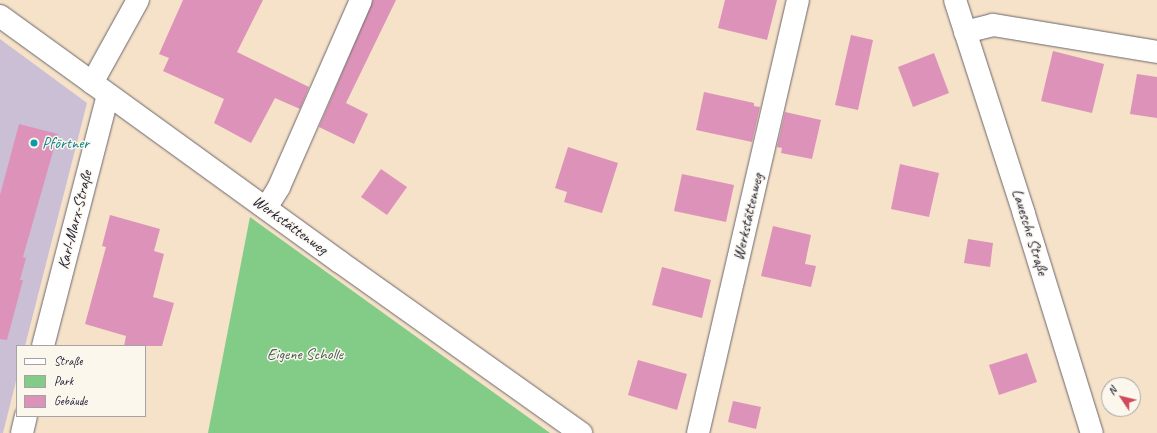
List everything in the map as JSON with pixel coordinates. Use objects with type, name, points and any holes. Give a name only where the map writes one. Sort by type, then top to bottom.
[{"type":"street","name":"Karl-Marx-Straße","points":[[44,345],[100,89],[138,0]]},
{"type":"street","points":[[266,208],[279,187],[361,0]]},
{"type":"street","name":"Werkstättenweg","points":[[698,433],[798,0]]},
{"type":"street","name":"Lauesche Straße","points":[[955,0],[1024,214],[1092,433]]},
{"type":"street","name":"Werkstättenweg","points":[[0,16],[581,433]]},
{"type":"street","points":[[965,32],[993,25],[1157,52]]},
{"type":"street","points":[[22,433],[26,417]]},
{"type":"shaded area","points":[[0,39],[87,103],[25,345],[16,345],[16,381],[3,433],[0,433]]},
{"type":"green space","name":"Eigene Scholle","points":[[250,217],[550,433],[208,433]]},
{"type":"building","points":[[183,0],[263,0],[237,52],[309,87],[300,109],[275,98],[251,143],[214,123],[224,99],[163,71],[169,58],[159,54]]},
{"type":"building","points":[[373,0],[396,0],[346,103],[368,114],[354,144],[319,127]]},
{"type":"building","points":[[725,0],[777,0],[767,40],[718,28]]},
{"type":"building","points":[[851,35],[873,40],[858,110],[835,105]]},
{"type":"building","points":[[1053,51],[1104,64],[1092,113],[1041,101]]},
{"type":"building","points":[[934,53],[949,93],[913,107],[898,67]]},
{"type":"building","points":[[1137,74],[1157,77],[1157,118],[1130,114]]},
{"type":"building","points":[[704,92],[754,103],[754,106],[760,107],[752,142],[696,130]]},
{"type":"building","points":[[785,112],[821,120],[812,159],[781,153],[782,148],[777,147]]},
{"type":"building","points":[[19,124],[58,134],[23,257],[26,258],[20,280],[23,280],[7,340],[0,339],[0,195]]},
{"type":"building","points":[[568,147],[618,163],[602,213],[564,202],[567,192],[555,188]]},
{"type":"building","points":[[900,164],[939,173],[929,217],[891,209]]},
{"type":"building","points":[[381,169],[407,187],[387,215],[361,197]]},
{"type":"building","points":[[682,174],[734,185],[726,222],[674,211]]},
{"type":"building","points":[[110,215],[160,229],[154,251],[164,254],[153,297],[174,303],[162,346],[124,345],[126,336],[85,324],[106,247],[102,246]]},
{"type":"building","points":[[773,226],[811,235],[805,264],[816,266],[811,287],[761,276]]},
{"type":"building","points":[[968,239],[993,243],[990,267],[964,263]]},
{"type":"building","points":[[662,267],[711,280],[702,318],[652,305]]},
{"type":"building","points":[[1027,353],[1037,382],[999,395],[989,365]]},
{"type":"building","points":[[638,360],[687,374],[677,410],[628,395]]},
{"type":"building","points":[[733,401],[761,407],[756,429],[728,422]]},
{"type":"place","name":"Pförtner","points":[[34,143]]}]
